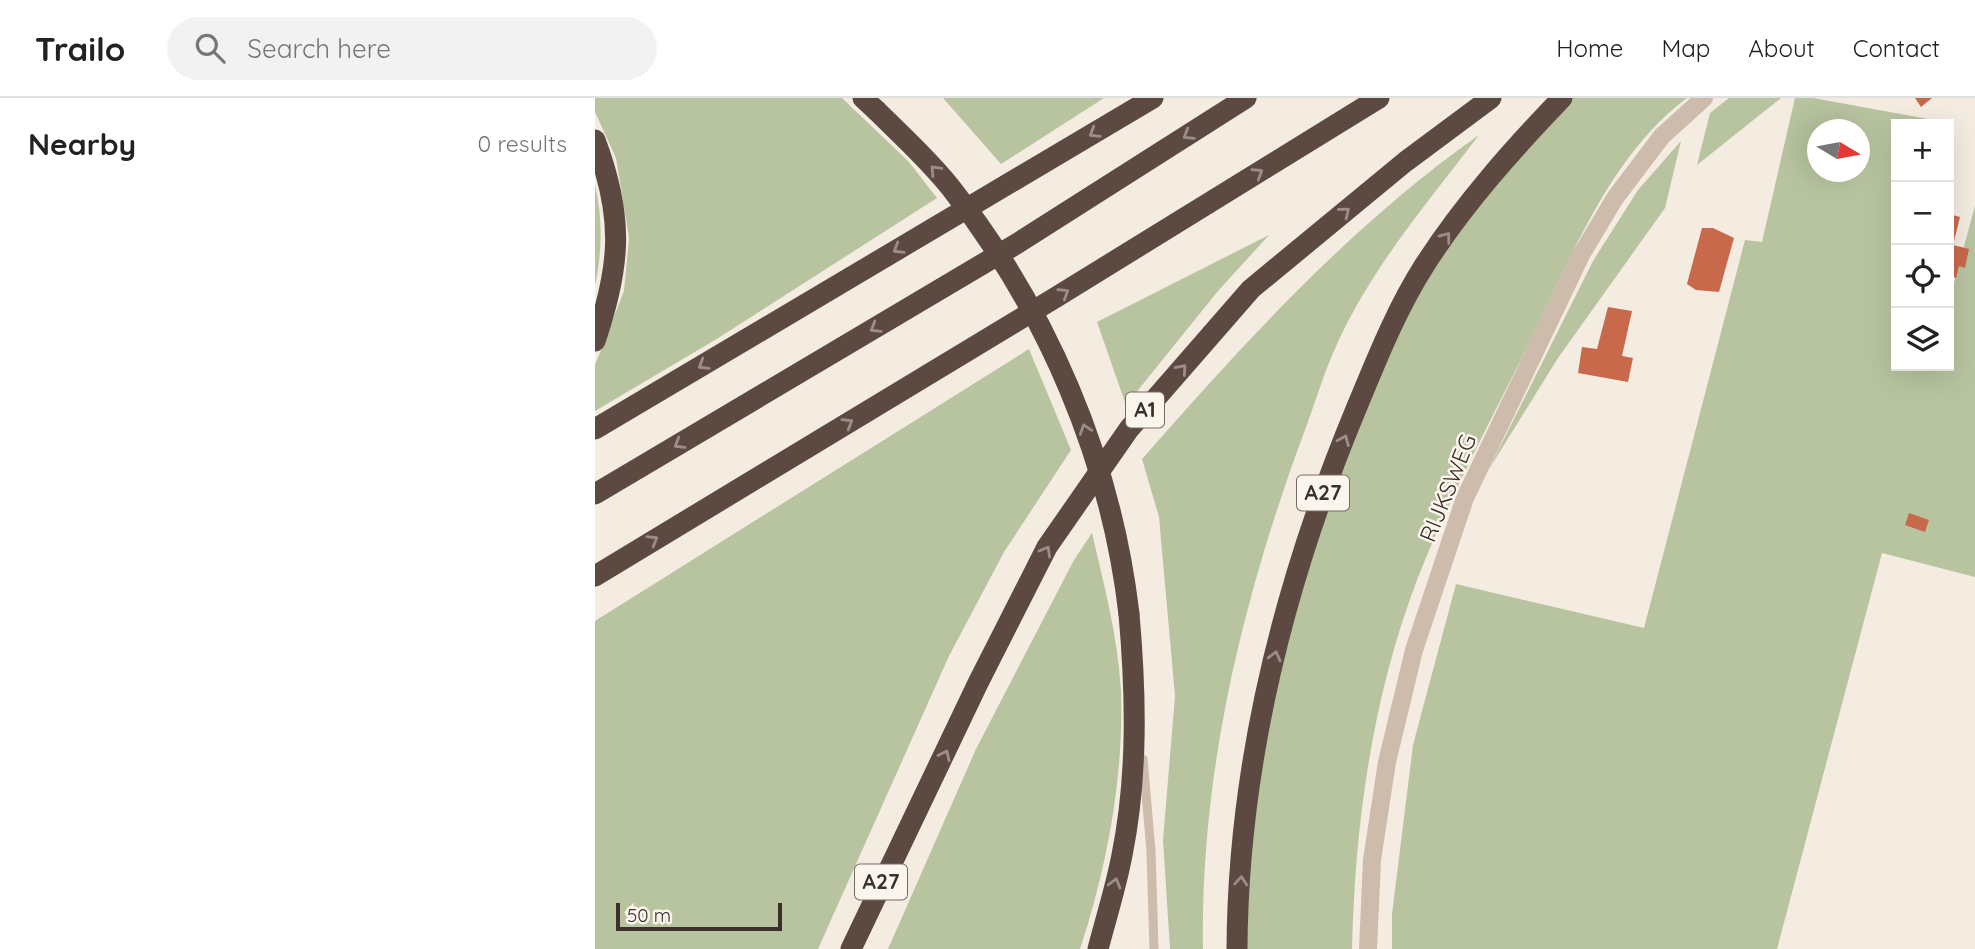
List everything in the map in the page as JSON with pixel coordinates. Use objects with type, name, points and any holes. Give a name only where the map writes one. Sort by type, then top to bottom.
[{"type":"highway","points":[[595,429],[1153,98]]},
{"type":"highway","points":[[595,494],[1018,243],[1245,98]]},
{"type":"highway","points":[[595,576],[1059,296],[1379,98]]},
{"type":"highway","name":"A1","points":[[866,949],[917,817],[978,683],[1047,547],[1129,429],[1251,289],[1405,162],[1491,98]]},
{"type":"highway","name":"A27","points":[[1237,949],[1245,831],[1261,715],[1291,591],[1327,479],[1378,357],[1424,267],[1503,161],[1562,98]]},
{"type":"highway","points":[[870,105],[949,186],[996,250],[1052,346],[1083,420],[1108,498],[1125,575],[1134,665],[1135,730],[1122,854],[1098,949]]},
{"type":"highway","points":[[595,140],[605,167],[615,213],[617,255],[611,295],[595,341]]},
{"type":"highway","name":"A27","points":[[851,949],[879,887],[917,817]]},
{"type":"street","name":"RIJKSWEG","points":[[1368,949],[1372,860],[1387,762],[1414,650],[1465,498],[1581,255],[1615,198],[1662,136],[1704,98]]},
{"type":"lane","points":[[1134,665],[1151,851],[1154,949]]},
{"type":"green space","points":[[595,98],[842,98],[909,162],[937,198],[715,340],[595,411],[595,365],[624,291],[629,238],[616,158],[595,112]]},
{"type":"green space","points":[[943,98],[1104,98],[1001,164]]},
{"type":"green space","points":[[1571,98],[1687,98],[1661,120],[1638,146],[1598,205],[1458,485],[1417,580],[1401,625],[1377,716],[1362,808],[1352,949],[1247,949],[1249,866],[1264,725],[1348,430],[1458,217]]},
{"type":"green space","points":[[1729,98],[1781,98],[1697,165],[1710,113]]},
{"type":"green space","points":[[1795,98],[1813,98],[1928,119],[1891,119],[1891,371],[1954,371],[1954,283],[1975,206],[1975,577],[1882,553],[1777,949],[1392,949],[1392,914],[1413,745],[1456,584],[1644,628],[1745,240],[1762,242]]},
{"type":"green space","points":[[1479,135],[1384,262],[1351,316],[1327,367],[1261,562],[1229,689],[1209,819],[1203,949],[1170,949],[1163,840],[1175,696],[1159,517],[1142,459],[1220,371],[1343,246],[1432,170]]},
{"type":"green space","points":[[1681,141],[1665,208],[1558,358],[1489,469],[1593,261],[1638,190]]},
{"type":"green space","points":[[595,185],[601,236],[595,286]]},
{"type":"green space","points":[[1269,235],[1218,291],[1126,405],[1097,322]]},
{"type":"green space","points":[[1029,349],[1071,450],[1004,552],[949,656],[818,949],[595,949],[595,621]]},
{"type":"green space","points":[[1092,533],[1117,651],[1121,723],[1112,821],[1090,918],[1080,949],[888,949],[976,749],[1074,560]]},
{"type":"building","points":[[1915,98],[1932,98],[1921,107]]},
{"type":"building","points":[[1954,215],[1960,217],[1954,241]]},
{"type":"building","points":[[1702,228],[1713,228],[1734,238],[1719,292],[1696,290],[1687,284]]},
{"type":"building","points":[[1954,245],[1969,249],[1965,268],[1959,266],[1956,278]]},
{"type":"building","points":[[1608,307],[1632,311],[1622,356],[1633,358],[1628,382],[1578,373],[1582,347],[1597,349]]},
{"type":"building","points":[[1909,513],[1929,520],[1925,532],[1905,525]]}]
